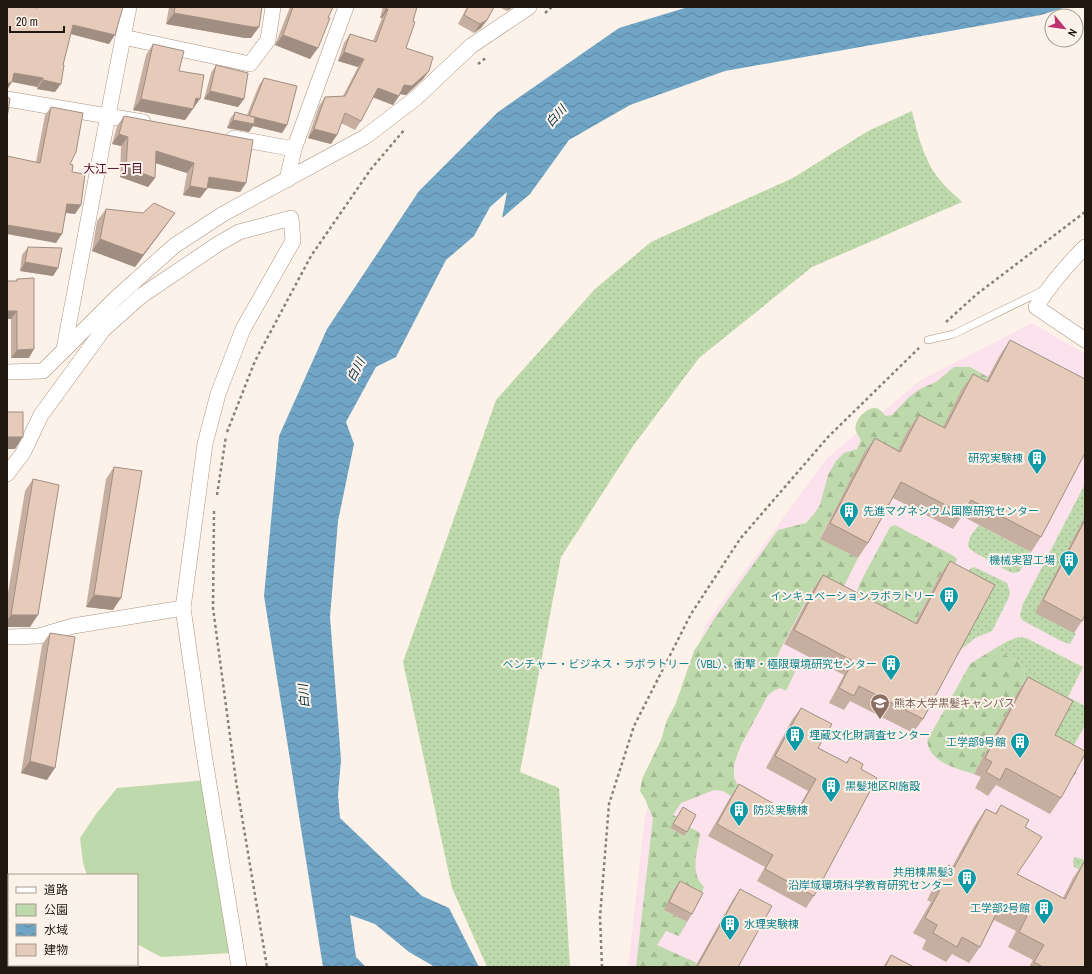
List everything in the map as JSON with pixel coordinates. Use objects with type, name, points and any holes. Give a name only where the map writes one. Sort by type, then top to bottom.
[{"type":"street","points":[[64,350],[129,7]]},
{"type":"street","points":[[123,37],[250,64],[268,40],[273,7]]},
{"type":"street","points":[[287,180],[294,149],[346,7]]},
{"type":"street","points":[[7,372],[43,371],[114,300],[174,246],[223,214],[365,137],[416,98],[471,46],[535,11]]},
{"type":"street","points":[[7,99],[154,124]]},
{"type":"street","points":[[224,136],[294,149]]},
{"type":"street","points":[[7,474],[23,454],[41,415],[103,330],[142,296],[218,244],[239,232],[290,218],[292,240],[243,329],[218,394],[205,444],[183,608],[204,754],[239,967]]},
{"type":"street","points":[[1085,247],[1047,288],[1036,307],[1085,340]]},
{"type":"street","points":[[7,638],[39,636],[73,626],[183,608]]},
{"type":"lane","points":[[928,340],[954,334],[1047,288]]},
{"type":"path","points":[[535,11],[552,7]]},
{"type":"path","points":[[475,67],[487,57]]},
{"type":"path","points":[[216,495],[226,433],[255,361],[311,256],[371,169],[406,127]]},
{"type":"path","points":[[602,967],[600,917],[609,804],[634,726],[691,614],[740,540],[828,437],[977,294],[1085,212]]},
{"type":"path","points":[[214,511],[213,608],[236,781],[266,967]]},
{"type":"path","points":[[1076,778],[1074,774],[1078,766]]},
{"type":"shaded area","name":"熊本大学黒髪キャンパス","points":[[1032,323],[1085,354],[1085,967],[628,967],[645,817],[706,624],[826,459],[921,380]]},
{"type":"green space","points":[[912,111],[919,138],[930,165],[942,183],[962,202],[812,267],[699,358],[633,446],[561,557],[520,772],[559,788],[570,967],[487,967],[452,888],[403,662],[496,400],[595,289],[651,242],[793,178],[868,131]]},
{"type":"green space","points":[[954,367],[970,367],[988,377],[978,397],[935,442],[916,454],[864,454],[820,538],[858,558],[842,590],[812,589],[779,652],[777,658],[779,662],[796,670],[786,691],[781,688],[768,695],[741,745],[734,764],[734,778],[739,787],[731,796],[723,791],[714,790],[681,803],[673,815],[677,817],[671,829],[684,836],[689,827],[700,834],[696,855],[696,869],[699,881],[704,887],[698,901],[664,910],[687,922],[679,936],[666,931],[657,945],[697,963],[695,967],[636,967],[653,818],[640,791],[642,779],[661,740],[667,720],[676,703],[694,651],[714,619],[778,530],[806,523],[814,514],[820,505],[828,475],[836,461],[844,453],[857,449],[861,440],[856,432],[856,423],[861,415],[872,408],[876,408],[886,416],[892,415],[909,397],[920,389],[936,382]]},
{"type":"green space","points":[[1085,484],[1085,517],[1074,633],[1076,633],[1070,644],[1061,641],[1022,620],[1020,615],[1023,604]]},
{"type":"green space","points":[[895,525],[957,559],[948,580],[940,575],[912,628],[856,594],[860,583],[890,527]]},
{"type":"green space","points":[[979,525],[1031,552],[1019,572],[1012,573],[969,548],[968,544],[971,535]]},
{"type":"green space","points":[[974,567],[1007,583],[1010,592],[992,631],[975,638],[958,652],[967,572]]},
{"type":"green space","points":[[1018,637],[1026,638],[1083,667],[1068,697],[1085,706],[1085,725],[1068,756],[1017,693],[1025,679],[1024,666],[994,649]]},
{"type":"green space","points":[[994,649],[1024,666],[1025,679],[974,774],[952,767],[938,760],[933,755],[927,741],[970,664]]},
{"type":"green space","points":[[207,780],[232,953],[161,957],[138,945],[138,874],[87,874],[83,863],[80,838],[96,814],[117,788]]},
{"type":"green space","points":[[1075,857],[1085,860],[1085,872],[1074,867],[1073,860]]},
{"type":"water","name":"白川","points":[[688,7],[1066,7],[1044,8],[1044,14],[1041,15],[725,71],[630,105],[569,140],[530,194],[502,218],[507,192],[490,207],[474,236],[446,260],[396,357],[376,367],[346,422],[354,444],[338,521],[330,617],[341,760],[338,795],[340,818],[422,896],[449,908],[479,967],[435,967],[409,952],[375,924],[350,915],[356,957],[366,967],[323,967],[264,596],[279,436],[327,329],[419,191],[498,112],[619,28]]},
{"type":"building","points":[[7,7],[123,7],[115,35],[73,25],[63,65],[61,84],[43,80],[43,78],[14,73],[12,82],[7,84]]},
{"type":"building","points":[[175,7],[262,7],[259,27],[252,27],[174,13]]},
{"type":"building","points":[[293,7],[333,7],[318,48],[283,35]]},
{"type":"building","points":[[386,7],[417,7],[413,21],[415,22],[406,48],[433,57],[429,71],[412,86],[404,85],[399,96],[378,88],[361,121],[345,113],[337,135],[314,129],[325,97],[345,96],[364,59],[344,52],[350,34],[376,42],[388,9],[386,9]]},
{"type":"building","points":[[468,7],[494,7],[487,20],[480,24],[464,15]]},
{"type":"building","points":[[153,44],[184,51],[179,71],[204,75],[200,99],[196,98],[193,109],[141,99]]},
{"type":"building","points":[[216,65],[248,73],[244,99],[210,91]]},
{"type":"building","points":[[264,78],[297,86],[287,125],[255,117],[254,124],[233,120],[235,112],[249,116]]},
{"type":"building","points":[[7,96],[10,99],[7,118]]},
{"type":"building","points":[[51,107],[83,113],[76,152],[70,164],[73,165],[72,172],[85,174],[81,205],[67,204],[62,234],[7,225],[7,156],[40,163]]},
{"type":"building","points":[[124,116],[253,140],[246,183],[209,177],[207,189],[190,186],[194,163],[156,151],[155,178],[126,167],[128,137],[119,134]]},
{"type":"building","points":[[154,203],[175,213],[143,255],[100,239],[106,209],[143,213]]},
{"type":"building","points":[[28,247],[62,248],[58,268],[25,262]]},
{"type":"building","points":[[34,278],[34,349],[17,350],[17,311],[7,311],[7,281]]},
{"type":"building","name":"研究実験棟","points":[[1010,340],[1085,379],[1085,453],[1041,537],[971,500],[963,514],[901,482],[868,543],[830,523],[875,438],[900,452],[919,415],[945,428],[973,374],[988,382]]},
{"type":"building","points":[[7,412],[23,412],[23,437],[7,437]]},
{"type":"building","points":[[114,467],[142,471],[121,598],[94,595]]},
{"type":"building","points":[[33,479],[59,485],[38,615],[11,615]]},
{"type":"building","name":"機械実習工場","points":[[1085,520],[1085,615],[1082,621],[1043,600]]},
{"type":"building","points":[[950,561],[995,585],[923,719],[859,686],[854,696],[839,688],[853,661],[794,630],[823,575],[917,624]]},
{"type":"building","points":[[50,633],[75,637],[55,768],[30,761]]},
{"type":"building","name":"工学部9号館","points":[[1028,677],[1073,701],[1055,735],[1085,751],[1085,754],[1061,798],[1006,768],[1000,780],[986,772],[992,762],[985,758]]},
{"type":"building","points":[[801,708],[832,724],[818,748],[847,763],[850,757],[863,764],[861,769],[877,778],[814,896],[765,869],[773,855],[717,824],[739,784],[795,816],[816,779],[775,756]]},
{"type":"building","points":[[1001,805],[1029,820],[1025,827],[1042,837],[1017,874],[1065,899],[1084,862],[1085,863],[1085,967],[1043,967],[1034,962],[1044,945],[1019,932],[1027,916],[1002,902],[980,947],[962,937],[957,947],[933,933],[937,925],[925,918],[942,886],[938,884],[948,865],[954,868],[986,809],[996,814]]},
{"type":"building","points":[[683,807],[696,815],[687,832],[673,824]]},
{"type":"building","points":[[7,879],[8,966],[41,967],[7,967]]},
{"type":"building","points":[[680,881],[703,893],[692,914],[669,902]]},
{"type":"building","name":"水理実験棟","points":[[740,889],[772,906],[738,967],[697,967]]},
{"type":"building","points":[[891,955],[914,967],[885,967]]},
{"type":"place","name":"研究実験棟","points":[[1037,475]]},
{"type":"place","name":"先進マグネシウム国際研究センター","points":[[849,528]]},
{"type":"place","name":"機械実習工場","points":[[1069,577]]},
{"type":"place","name":"インキュベーションラボラトリー","points":[[949,613]]},
{"type":"place","name":"ベンチャー・ビジネス・ラボラトリー（VBL）、衝撃・極限環境研究センター","points":[[891,681]]},
{"type":"place","name":"熊本大学黒髪キャンパス","points":[[880,720]]},
{"type":"place","name":"埋蔵文化財調査センター","points":[[795,752]]},
{"type":"place","name":"工学部9号館","points":[[1020,759]]},
{"type":"place","name":"黒髪地区RI施設","points":[[831,803]]},
{"type":"place","name":"防災実験棟","points":[[739,827]]},
{"type":"place","name":"共用棟黒髪3 沿岸域環境科学教育研究センター","points":[[967,895]]},
{"type":"place","name":"工学部2号館","points":[[1044,925]]},
{"type":"place","name":"水理実験棟","points":[[730,941]]},
{"type":"district","name":"大江一丁目","points":[[113,169]]}]
